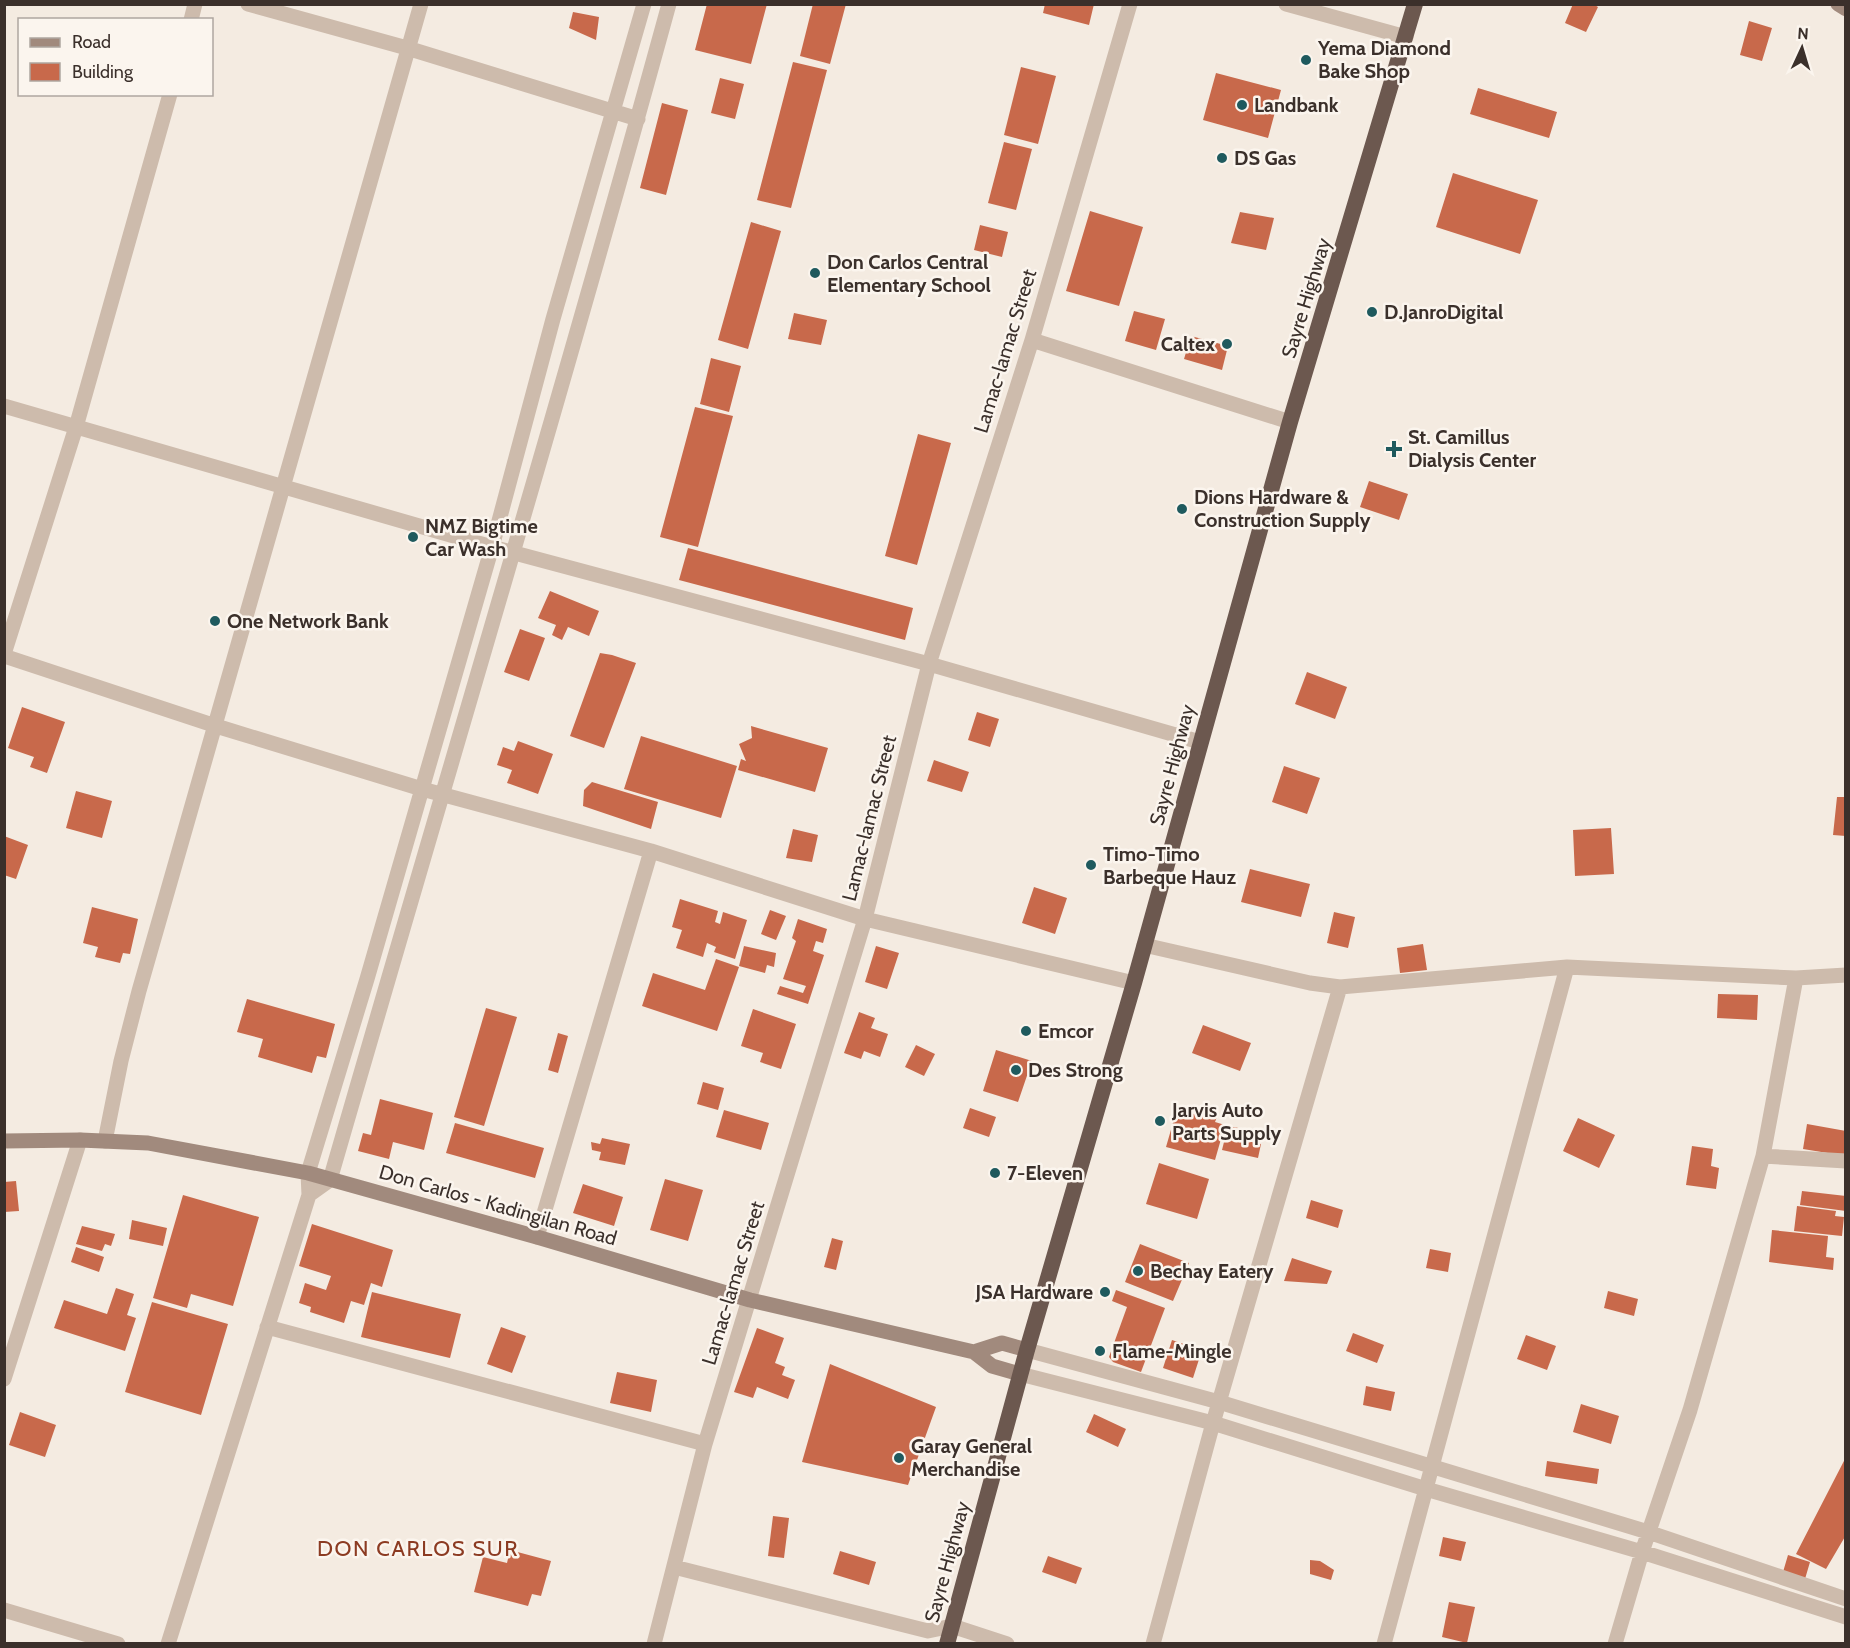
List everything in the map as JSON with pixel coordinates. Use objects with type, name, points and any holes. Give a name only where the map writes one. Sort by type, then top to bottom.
[{"type":"highway","name":"Sayre Highway","points":[[945,1644],[952,1626],[1026,1350],[1134,983],[1290,422],[1415,4]]},
{"type":"main road","points":[[1838,4],[1845,9]]},
{"type":"main road","name":"Don Carlos - Kadingilan Road","points":[[4,1141],[80,1140],[148,1143],[308,1173],[750,1300],[974,1352]]},
{"type":"main road","points":[[974,1352],[1002,1343],[1026,1350]]},
{"type":"main road","points":[[974,1352],[992,1366],[1020,1374]]},
{"type":"street","points":[[248,4],[407,48],[638,119]]},
{"type":"street","points":[[105,1141],[121,1061],[139,991],[421,4]]},
{"type":"street","points":[[168,1644],[309,1195],[308,1173],[367,979],[492,548],[553,319],[644,4]]},
{"type":"street","points":[[309,1195],[330,1180],[441,795],[514,553],[669,4]]},
{"type":"street","name":"Lamac-lamac Street","points":[[654,1644],[705,1444],[865,919],[929,664],[1032,340],[1130,4]]},
{"type":"street","points":[[1286,4],[1406,37]]},
{"type":"street","points":[[169,96],[76,427],[4,655],[216,726],[441,795],[651,850],[865,919],[1134,983]]},
{"type":"street","points":[[1032,340],[1290,422]]},
{"type":"street","points":[[4,406],[492,548],[929,664],[1200,742]]},
{"type":"street","points":[[537,1237],[651,850]]},
{"type":"street","points":[[1144,945],[1310,983],[1340,987],[1567,967],[1796,978],[1845,975]]},
{"type":"street","points":[[1384,1644],[1567,967]]},
{"type":"street","points":[[1615,1644],[1648,1532],[1690,1410],[1763,1156],[1796,978]]},
{"type":"street","points":[[1153,1644],[1213,1423],[1340,987]]},
{"type":"street","points":[[4,1379],[80,1140]]},
{"type":"street","points":[[1763,1156],[1845,1161]]},
{"type":"street","points":[[267,1327],[705,1444]]},
{"type":"street","points":[[1026,1350],[1219,1402],[1648,1532],[1845,1599]]},
{"type":"street","points":[[1020,1374],[1213,1423],[1426,1489],[1642,1552],[1845,1617]]},
{"type":"street","points":[[674,1567],[928,1631],[945,1644]]},
{"type":"street","points":[[4,1610],[118,1644]]},
{"type":"street","points":[[928,1631],[952,1626],[1007,1644]]},
{"type":"building","points":[[707,4],[767,4],[751,64],[695,50]]},
{"type":"building","points":[[813,4],[846,4],[830,64],[800,56]]},
{"type":"building","points":[[1045,4],[1094,4],[1089,25],[1043,13]]},
{"type":"building","points":[[1573,4],[1593,4],[1598,7],[1586,32],[1565,23]]},
{"type":"building","points":[[573,12],[599,17],[596,40],[569,28]]},
{"type":"building","points":[[1749,21],[1772,28],[1762,61],[1740,55]]},
{"type":"building","points":[[793,62],[827,70],[791,208],[757,200]]},
{"type":"building","points":[[1021,67],[1056,76],[1038,144],[1004,135]]},
{"type":"building","name":"Landbank","points":[[1216,73],[1281,90],[1268,138],[1203,120]]},
{"type":"building","points":[[720,78],[744,84],[735,119],[711,113]]},
{"type":"building","points":[[1478,88],[1557,112],[1549,138],[1470,114]]},
{"type":"building","points":[[662,103],[688,110],[666,195],[640,188]]},
{"type":"building","points":[[1004,142],[1032,149],[1016,210],[988,203]]},
{"type":"building","points":[[1453,173],[1538,200],[1520,254],[1436,227]]},
{"type":"building","points":[[1090,211],[1143,227],[1119,306],[1066,291]]},
{"type":"building","points":[[1240,212],[1274,218],[1266,250],[1231,243]]},
{"type":"building","points":[[751,222],[781,231],[748,349],[718,340]]},
{"type":"building","points":[[980,225],[1008,232],[1002,257],[974,250]]},
{"type":"building","points":[[1134,311],[1165,319],[1156,350],[1125,341]]},
{"type":"building","points":[[794,313],[827,320],[821,345],[788,339]]},
{"type":"building","points":[[1191,336],[1228,346],[1222,370],[1184,359]]},
{"type":"building","points":[[711,358],[741,366],[729,412],[700,404]]},
{"type":"building","points":[[695,407],[733,416],[698,547],[660,537]]},
{"type":"building","points":[[918,434],[951,443],[917,565],[885,556]]},
{"type":"building","points":[[1369,481],[1408,494],[1399,520],[1360,507]]},
{"type":"building","points":[[688,548],[913,608],[905,640],[679,580]]},
{"type":"building","points":[[550,591],[599,611],[589,636],[568,627],[562,640],[552,635],[556,625],[538,618]]},
{"type":"building","points":[[520,629],[545,638],[529,681],[504,672]]},
{"type":"building","points":[[600,653],[636,663],[604,748],[570,736]]},
{"type":"building","points":[[1307,672],[1347,687],[1335,719],[1295,704]]},
{"type":"building","points":[[22,707],[65,722],[47,773],[30,767],[34,757],[8,748]]},
{"type":"building","points":[[977,712],[999,719],[990,747],[968,740]]},
{"type":"building","points":[[751,726],[828,748],[815,792],[738,770],[741,759],[746,761],[739,744],[752,738]]},
{"type":"building","points":[[641,736],[737,766],[721,818],[624,789]]},
{"type":"building","points":[[518,741],[553,754],[538,794],[507,783],[512,770],[497,765],[503,747],[514,751]]},
{"type":"building","points":[[934,760],[969,772],[962,792],[927,781]]},
{"type":"building","points":[[1284,766],[1320,778],[1307,814],[1272,802]]},
{"type":"building","points":[[592,782],[658,802],[651,829],[583,806],[584,790]]},
{"type":"building","points":[[76,791],[112,801],[102,838],[66,828]]},
{"type":"building","points":[[1837,797],[1846,797],[1846,836],[1833,835]]},
{"type":"building","points":[[1611,828],[1614,874],[1575,876],[1573,830]]},
{"type":"building","points":[[793,829],[818,835],[812,862],[786,858]]},
{"type":"building","points":[[4,836],[28,845],[16,879],[4,875]]},
{"type":"building","points":[[1250,869],[1310,884],[1301,917],[1241,902]]},
{"type":"building","points":[[1034,887],[1067,898],[1055,934],[1022,923]]},
{"type":"building","points":[[680,899],[718,911],[715,922],[720,924],[723,912],[747,920],[735,959],[714,952],[716,947],[707,943],[703,957],[676,948],[682,930],[672,927]]},
{"type":"building","points":[[92,907],[138,919],[130,954],[123,953],[120,963],[95,957],[98,947],[83,943]]},
{"type":"building","points":[[770,910],[786,916],[776,940],[761,934]]},
{"type":"building","points":[[1334,912],[1355,917],[1348,948],[1327,943]]},
{"type":"building","points":[[798,919],[827,929],[823,943],[816,941],[813,951],[824,955],[808,1004],[777,994],[780,986],[803,993],[806,986],[783,979],[796,941],[792,938]]},
{"type":"building","points":[[1423,944],[1427,970],[1400,973],[1397,948]]},
{"type":"building","points":[[744,946],[776,953],[774,967],[767,965],[765,973],[739,966]]},
{"type":"building","points":[[876,946],[899,953],[887,989],[865,982]]},
{"type":"building","points":[[716,959],[739,967],[717,1031],[642,1006],[653,973],[705,990]]},
{"type":"building","points":[[1718,994],[1758,995],[1757,1020],[1717,1018]]},
{"type":"building","points":[[247,999],[335,1024],[326,1058],[317,1056],[312,1073],[258,1057],[263,1039],[237,1032]]},
{"type":"building","points":[[486,1008],[517,1017],[484,1126],[454,1117]]},
{"type":"building","points":[[753,1009],[796,1024],[781,1069],[760,1062],[763,1053],[741,1046]]},
{"type":"building","points":[[859,1012],[875,1018],[871,1028],[888,1034],[880,1057],[864,1051],[861,1059],[844,1053]]},
{"type":"building","points":[[1203,1025],[1251,1043],[1240,1071],[1192,1053]]},
{"type":"building","points":[[558,1033],[568,1036],[558,1073],[548,1070]]},
{"type":"building","points":[[916,1045],[935,1054],[924,1076],[905,1067]]},
{"type":"building","points":[[996,1050],[1032,1061],[1018,1102],[983,1091]]},
{"type":"building","points":[[703,1082],[724,1088],[718,1110],[697,1104]]},
{"type":"building","points":[[380,1099],[433,1113],[424,1150],[393,1142],[389,1159],[358,1151],[363,1133],[371,1135]]},
{"type":"building","points":[[970,1108],[996,1117],[989,1137],[963,1128]]},
{"type":"building","points":[[1177,1109],[1194,1114],[1195,1110],[1217,1117],[1215,1122],[1225,1125],[1215,1160],[1166,1147]]},
{"type":"building","points":[[724,1110],[769,1123],[761,1150],[716,1137]]},
{"type":"building","points":[[1578,1118],[1615,1135],[1599,1168],[1563,1151]]},
{"type":"building","points":[[455,1123],[544,1148],[535,1178],[446,1153]]},
{"type":"building","points":[[1807,1124],[1846,1131],[1846,1156],[1803,1149]]},
{"type":"building","points":[[1228,1126],[1249,1130],[1247,1141],[1261,1144],[1258,1158],[1222,1150]]},
{"type":"building","points":[[602,1138],[630,1144],[625,1165],[599,1160],[601,1152],[592,1150],[591,1142],[600,1144]]},
{"type":"building","points":[[1692,1146],[1713,1149],[1711,1166],[1719,1168],[1716,1189],[1686,1185]]},
{"type":"building","points":[[1159,1163],[1209,1179],[1197,1219],[1146,1204]]},
{"type":"building","points":[[665,1179],[703,1190],[688,1241],[650,1230]]},
{"type":"building","points":[[16,1181],[19,1211],[4,1212],[4,1182]]},
{"type":"building","points":[[583,1184],[623,1197],[614,1226],[573,1213]]},
{"type":"building","points":[[1802,1191],[1846,1196],[1846,1211],[1800,1205]]},
{"type":"building","points":[[183,1195],[259,1217],[233,1306],[191,1294],[187,1308],[153,1298]]},
{"type":"building","points":[[1311,1200],[1343,1210],[1338,1228],[1306,1218]]},
{"type":"building","points":[[1797,1206],[1836,1211],[1835,1216],[1844,1217],[1842,1236],[1794,1231]]},
{"type":"building","points":[[132,1220],[167,1228],[163,1246],[129,1239]]},
{"type":"building","points":[[312,1224],[393,1250],[382,1287],[371,1283],[364,1305],[351,1301],[344,1323],[310,1312],[311,1307],[299,1303],[305,1283],[326,1290],[331,1276],[299,1266]]},
{"type":"building","points":[[82,1226],[115,1234],[111,1246],[105,1244],[102,1251],[76,1244]]},
{"type":"building","points":[[1772,1230],[1828,1236],[1826,1257],[1834,1258],[1833,1270],[1769,1262]]},
{"type":"building","points":[[832,1238],[843,1241],[836,1270],[824,1267]]},
{"type":"building","points":[[1140,1244],[1189,1263],[1173,1301],[1125,1282]]},
{"type":"building","points":[[76,1247],[104,1257],[99,1272],[71,1262]]},
{"type":"building","points":[[1430,1249],[1451,1253],[1448,1272],[1426,1268]]},
{"type":"building","points":[[1292,1258],[1332,1271],[1327,1284],[1284,1281]]},
{"type":"building","points":[[116,1288],[134,1294],[127,1315],[136,1318],[125,1351],[54,1328],[64,1300],[107,1314]]},
{"type":"building","points":[[1116,1290],[1165,1308],[1141,1372],[1113,1362],[1109,1357],[1127,1307],[1112,1301]]},
{"type":"building","points":[[1608,1291],[1638,1299],[1634,1316],[1604,1308]]},
{"type":"building","points":[[372,1292],[461,1314],[450,1358],[361,1337]]},
{"type":"building","points":[[152,1302],[228,1324],[201,1415],[125,1392]]},
{"type":"building","points":[[501,1327],[526,1336],[512,1373],[487,1364]]},
{"type":"building","points":[[757,1328],[784,1338],[775,1363],[785,1367],[782,1375],[795,1380],[788,1399],[757,1387],[753,1398],[734,1392]]},
{"type":"building","points":[[1353,1333],[1384,1345],[1377,1363],[1346,1351]]},
{"type":"building","points":[[1526,1335],[1556,1346],[1547,1370],[1517,1359]]},
{"type":"building","points":[[1172,1340],[1202,1350],[1193,1378],[1163,1368]]},
{"type":"building","points":[[830,1364],[936,1407],[908,1485],[802,1462]]},
{"type":"building","points":[[617,1372],[657,1380],[651,1412],[610,1403]]},
{"type":"building","points":[[1366,1386],[1395,1392],[1391,1411],[1363,1405]]},
{"type":"building","points":[[1581,1404],[1619,1416],[1611,1444],[1573,1432]]},
{"type":"building","points":[[20,1412],[56,1425],[45,1457],[9,1445]]},
{"type":"building","points":[[1094,1414],[1126,1429],[1118,1447],[1086,1432]]},
{"type":"building","points":[[1846,1457],[1846,1535],[1826,1569],[1796,1554]]},
{"type":"building","points":[[1547,1461],[1599,1469],[1597,1484],[1545,1476]]},
{"type":"building","points":[[773,1516],[789,1518],[784,1558],[768,1556]]},
{"type":"building","points":[[1443,1537],[1466,1542],[1461,1561],[1439,1556]]},
{"type":"building","points":[[510,1550],[551,1561],[541,1596],[532,1594],[528,1606],[474,1592],[483,1557],[507,1563]]},
{"type":"building","points":[[840,1551],[876,1562],[869,1585],[833,1574]]},
{"type":"building","points":[[1788,1555],[1810,1562],[1805,1579],[1783,1572]]},
{"type":"building","points":[[1048,1556],[1082,1568],[1076,1584],[1042,1572]]},
{"type":"building","points":[[1310,1560],[1320,1561],[1334,1570],[1331,1580],[1310,1574]]},
{"type":"building","points":[[1449,1602],[1475,1607],[1467,1643],[1442,1637]]},
{"type":"place","name":"Yema Diamond Bake Shop","points":[[1306,60]]},
{"type":"place","name":"Landbank","points":[[1242,105]]},
{"type":"place","name":"DS Gas","points":[[1222,158]]},
{"type":"place","name":"Don Carlos Central Elementary School","points":[[815,273]]},
{"type":"place","name":"D.JanroDigital","points":[[1372,312]]},
{"type":"place","name":"Caltex","points":[[1227,344]]},
{"type":"place","name":"St. Camillus Dialysis Center","points":[[1394,449]]},
{"type":"place","name":"Dions Hardware & Construction Supply","points":[[1182,509]]},
{"type":"place","name":"NMZ Bigtime Car Wash","points":[[413,537]]},
{"type":"place","name":"One Network Bank","points":[[215,621]]},
{"type":"place","name":"Timo-Timo Barbeque Hauz","points":[[1091,865]]},
{"type":"place","name":"Emcor","points":[[1026,1031]]},
{"type":"place","name":"Des Strong","points":[[1016,1070]]},
{"type":"place","name":"Jarvis Auto Parts Supply","points":[[1160,1121]]},
{"type":"place","name":"7-Eleven","points":[[995,1173]]},
{"type":"place","name":"Bechay Eatery","points":[[1138,1271]]},
{"type":"place","name":"JSA Hardware","points":[[1105,1292]]},
{"type":"place","name":"Flame-Mingle","points":[[1100,1351]]},
{"type":"place","name":"Garay General Merchandise","points":[[899,1458]]},
{"type":"district","name":"DON CARLOS SUR","points":[[418,1548]]}]
